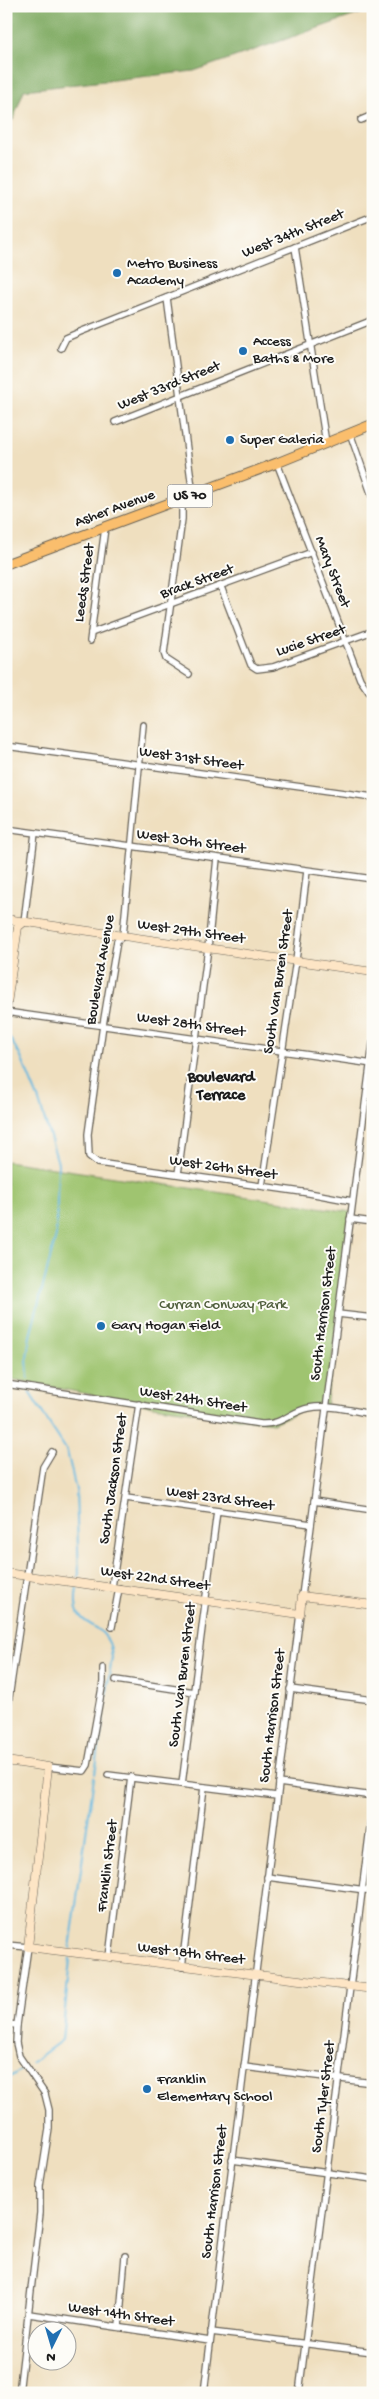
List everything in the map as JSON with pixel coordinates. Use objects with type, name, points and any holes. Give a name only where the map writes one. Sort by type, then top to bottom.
[{"type":"main road","name":"Asher Avenue","points":[[6,564],[277,463],[373,424]]},
{"type":"street","points":[[361,120],[373,116]]},
{"type":"street","name":"West 34th Street","points":[[61,348],[66,338],[373,216]]},
{"type":"street","points":[[295,246],[326,443]]},
{"type":"street","points":[[167,298],[193,494]]},
{"type":"street","name":"West 33rd Street","points":[[115,422],[373,320]]},
{"type":"street","points":[[350,433],[372,496]]},
{"type":"street","name":"Mary Street","points":[[277,463],[360,678],[366,689],[373,693]]},
{"type":"street","points":[[182,499],[182,519],[169,606],[164,657],[189,674]]},
{"type":"street","name":"Leeds Street","points":[[90,640],[105,528]]},
{"type":"street","name":"Brack Street","points":[[91,633],[221,587],[312,552]]},
{"type":"street","name":"Lucie Street","points":[[221,587],[251,664],[257,669],[266,670],[373,631]]},
{"type":"street","name":"Boulevard Avenue","points":[[91,1159],[88,1152],[88,1134],[103,1025],[118,941],[123,936],[143,725]]},
{"type":"street","name":"West 31st Street","points":[[6,746],[373,797]]},
{"type":"street","name":"West 30th Street","points":[[6,829],[373,879]]},
{"type":"street","points":[[6,1012],[18,927],[24,922],[35,833]]},
{"type":"street","points":[[178,1174],[208,948],[217,858]]},
{"type":"street","name":"South Van Buren Street","points":[[262,1186],[308,871]]},
{"type":"street","name":"West 29th Street","points":[[6,919],[373,972]]},
{"type":"street","name":"West 28th Street","points":[[6,1012],[371,1064]]},
{"type":"street","name":"South Harrison Street","points":[[204,2393],[290,1689],[373,1043]]},
{"type":"street","name":"West 26th Street","points":[[91,1159],[98,1163],[262,1186],[352,1201]]},
{"type":"street","points":[[350,1219],[373,1222]]},
{"type":"street","points":[[338,1314],[373,1318]]},
{"type":"street","name":"West 24th Street","points":[[6,1384],[270,1424],[282,1421],[300,1410],[326,1407],[373,1414]]},
{"type":"street","name":"South Jackson Street","points":[[112,1627],[115,1588],[139,1404]]},
{"type":"street","points":[[6,1718],[43,1467],[52,1452]]},
{"type":"street","name":"West 23rd Street","points":[[126,1498],[311,1524]]},
{"type":"street","points":[[314,1501],[373,1510]]},
{"type":"street","name":"South Van Buren Street","points":[[182,1784],[217,1511]]},
{"type":"street","name":"West 22nd Street","points":[[6,1573],[300,1614]]},
{"type":"street","points":[[302,1596],[373,1606]]},
{"type":"street","points":[[6,1761],[84,1771],[92,1751],[103,1682],[103,1668]]},
{"type":"street","points":[[116,1680],[194,1692]]},
{"type":"street","points":[[290,1689],[373,1700]]},
{"type":"street","points":[[19,2393],[40,2213],[40,2186],[50,2120],[45,2094],[25,2066],[17,2049],[16,2025],[28,1947],[48,1767]]},
{"type":"street","points":[[108,1775],[277,1796]]},
{"type":"street","name":"Franklin Street","points":[[108,1957],[131,1777]]},
{"type":"street","points":[[279,1783],[373,1796]]},
{"type":"street","points":[[182,1967],[204,1786]]},
{"type":"street","name":"South Tyler Street","points":[[299,2393],[373,1804]]},
{"type":"street","points":[[267,1877],[373,1891]]},
{"type":"street","name":"West 18th Street","points":[[6,1944],[373,1989]]},
{"type":"street","points":[[6,2024],[16,2025]]},
{"type":"street","points":[[244,2067],[373,2083]]},
{"type":"street","points":[[232,2160],[373,2179]]},
{"type":"street","points":[[119,2327],[125,2256]]},
{"type":"street","name":"West 14th Street","points":[[29,2314],[210,2341]]},
{"type":"street","points":[[211,2332],[373,2352]]},
{"type":"green space","points":[[6,6],[373,6],[373,9],[194,71],[24,90],[13,120],[6,119]]},
{"type":"green space","name":"Curran Conway Park","points":[[6,1161],[351,1212],[326,1407],[310,1407],[273,1423],[139,1404],[6,1378]]},
{"type":"waterway","points":[[9,1037],[20,1055],[39,1101],[58,1163],[56,1236],[30,1336],[27,1357],[28,1378]]},
{"type":"waterway","points":[[29,1392],[67,1451],[76,1490],[79,1576]]},
{"type":"waterway","points":[[77,1588],[77,1611],[85,1621],[103,1634],[109,1643],[112,1657],[95,1774]]},
{"type":"waterway","points":[[70,1948],[94,1777]]},
{"type":"waterway","points":[[31,2063],[62,2040],[70,1959]]},
{"type":"waterway","points":[[6,2080],[22,2069]]},
{"type":"place","name":"Metro Business Academy","points":[[117,273]]},
{"type":"place","name":"Access Baths & More","points":[[243,351]]},
{"type":"place","name":"Super Galeria","points":[[230,440]]},
{"type":"place","name":"Gary Hogan Field","points":[[101,1326]]},
{"type":"place","name":"Franklin Elementary School","points":[[147,2089]]},
{"type":"district","name":"Boulevard Terrace","points":[[221,1087]]}]
